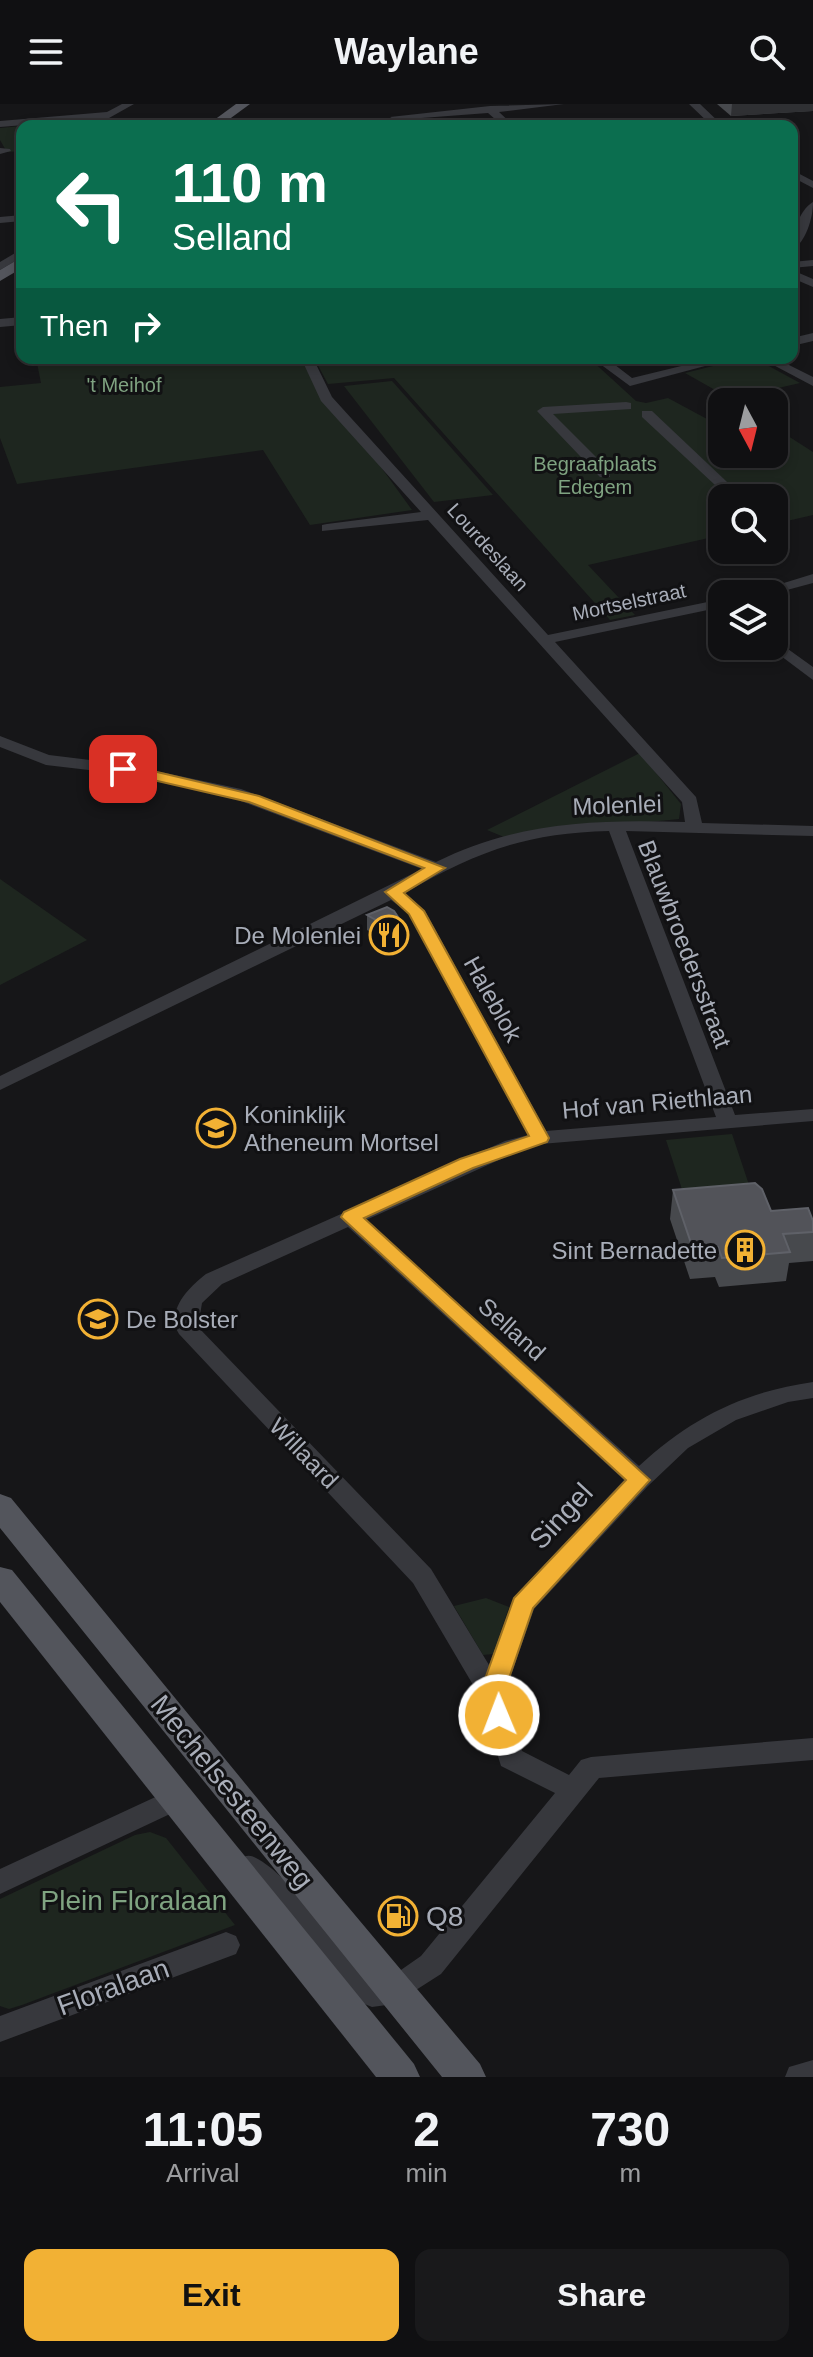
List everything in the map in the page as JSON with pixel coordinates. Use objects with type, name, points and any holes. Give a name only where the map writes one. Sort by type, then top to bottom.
[{"type":"main road","points":[[221,120],[244,104]]},
{"type":"main road","name":"Mechelsesteenweg","points":[[0,1506],[466,2077]]},
{"type":"main road","name":"Mechelsesteenweg","points":[[0,1579],[400,2077]]},
{"type":"street","points":[[48,120],[109,115],[129,104]]},
{"type":"street","points":[[414,120],[490,109],[559,104]]},
{"type":"street","points":[[694,104],[711,120]]},
{"type":"street","points":[[490,109],[502,120]]},
{"type":"street","points":[[392,114],[405,120]]},
{"type":"street","points":[[798,235],[813,205]]},
{"type":"street","name":"Lourdeslaan","points":[[310,364],[326,398],[690,801],[694,827]]},
{"type":"street","points":[[606,364],[630,382],[704,364]]},
{"type":"street","points":[[789,364],[813,382]]},
{"type":"street","points":[[605,474],[543,411],[646,406],[650,409],[647,414],[722,484]]},
{"type":"street","points":[[327,528],[432,515]]},
{"type":"street","points":[[788,585],[813,578]]},
{"type":"street","name":"Mortselstraat","points":[[545,640],[708,606]]},
{"type":"street","points":[[788,655],[813,675]]},
{"type":"street","points":[[0,741],[46,760],[123,769],[235,793],[437,868]]},
{"type":"street","name":"Molenlei","points":[[617,831],[694,827],[767,831]]},
{"type":"street","points":[[0,1084],[472,853],[566,836],[617,831],[809,831],[813,849]]},
{"type":"street","name":"Blauwbroedersstraat","points":[[617,831],[728,1122]]},
{"type":"street","name":"Haleblok","points":[[393,892],[416,911],[540,1138]]},
{"type":"street","name":"Hof van Riethlaan","points":[[187,1329],[185,1316],[193,1294],[214,1279],[466,1164],[540,1138],[813,1115]]},
{"type":"street","name":"Selland","points":[[350,1217],[639,1480]]},
{"type":"street","name":"Willaard","points":[[187,1329],[422,1576],[492,1693]]},
{"type":"street","name":"Singel","points":[[492,1693],[523,1604],[639,1480],[703,1426],[757,1402],[813,1390]]},
{"type":"street","points":[[492,1693],[511,1758],[572,1789]]},
{"type":"street","points":[[0,1882],[188,1813],[276,1891],[355,1987],[372,1994],[394,1991],[431,1965],[591,1768],[813,1749]]},
{"type":"street","name":"Floralaan","points":[[0,2029],[226,1945]]},
{"type":"street","points":[[800,2077],[813,2074]]},
{"type":"green space","points":[[16,126],[16,151],[7,152],[0,140],[0,128]]},
{"type":"green space","name":"'t Meihof","points":[[37,364],[306,364],[412,510],[310,525],[263,450],[17,484],[0,438],[0,387],[41,383]]},
{"type":"green space","name":"Begraafplaats Edegem","points":[[317,364],[596,364],[636,401],[646,403],[668,398],[708,419],[708,468],[788,468],[788,436],[813,452],[813,515],[788,521],[788,484],[708,484],[708,538],[588,565],[635,615],[610,620],[394,378],[328,384]]},
{"type":"green space","points":[[721,364],[765,364],[800,383],[778,388],[712,388],[685,373]]},
{"type":"green space","points":[[392,381],[493,495],[434,502],[344,386]]},
{"type":"green space","points":[[640,753],[681,804],[679,819],[504,837],[487,830]]},
{"type":"green space","points":[[0,879],[87,940],[0,985]]},
{"type":"green space","points":[[732,1134],[755,1203],[688,1208],[666,1140]]},
{"type":"green space","points":[[486,1598],[509,1607],[493,1654],[483,1655],[454,1606]]},
{"type":"green space","name":"Plein Floralaan","points":[[150,1832],[166,1838],[235,1925],[22,2005],[9,2009],[0,2006],[0,1899],[135,1835]]},
{"type":"building","points":[[387,907],[394,911],[404,926],[390,928],[367,915]]},
{"type":"building","points":[[755,1183],[762,1189],[771,1211],[808,1208],[813,1232],[783,1234],[790,1252],[722,1258],[718,1247],[693,1249],[673,1190]]},
{"type":"place","name":"De Molenlei","points":[[389,935]]},
{"type":"place","name":"Koninklijk Atheneum Mortsel","points":[[216,1128]]},
{"type":"place","name":"Sint Bernadette","points":[[745,1250]]},
{"type":"place","name":"De Bolster","points":[[98,1319]]},
{"type":"place","name":"Q8","points":[[398,1916]]},
{"type":"route","points":[[123,769],[235,793],[437,868],[393,892],[416,911],[540,1138],[466,1164],[350,1217],[639,1480],[523,1604],[492,1693],[499,1715]]}]
